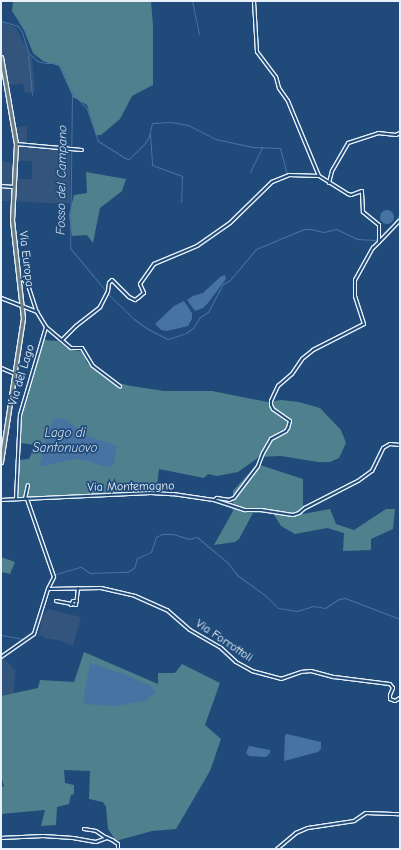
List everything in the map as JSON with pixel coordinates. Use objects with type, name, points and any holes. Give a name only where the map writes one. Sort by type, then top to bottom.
[{"type":"main road","name":"Via Europa","points":[[1,57],[2,71],[16,144],[12,220],[18,280],[23,307],[23,318],[1,462]]},
{"type":"street","points":[[254,1],[257,52],[276,76],[279,88],[288,102],[319,176],[351,195],[362,191],[363,212],[379,225],[379,242]]},
{"type":"street","points":[[329,183],[332,171],[348,143],[378,133],[396,135],[400,132]]},
{"type":"street","points":[[16,144],[82,150]]},
{"type":"street","points":[[62,340],[76,326],[100,307],[107,292],[109,283],[112,280],[129,297],[135,300],[144,293],[141,286],[142,281],[154,264],[197,246],[230,223],[272,182],[289,175],[319,176]]},
{"type":"street","points":[[1,186],[14,187]]},
{"type":"street","points":[[214,500],[217,498],[229,500],[234,498],[258,466],[271,439],[288,428],[290,421],[273,409],[270,401],[278,386],[292,374],[302,359],[313,350],[364,324],[355,296],[355,280],[373,248],[400,220]]},
{"type":"street","points":[[18,280],[23,279],[28,284],[37,312],[46,327],[71,348],[82,348],[93,366],[120,386]]},
{"type":"street","points":[[1,298],[37,312]]},
{"type":"street","name":"Via del Lago","points":[[16,500],[19,417],[46,327]]},
{"type":"street","points":[[1,368],[15,374]]},
{"type":"street","name":"Via Montemagno","points":[[1,500],[151,493],[195,496],[214,500],[245,510],[262,510],[294,514],[299,513],[358,481],[372,471],[383,448],[390,444],[400,445]]},
{"type":"street","points":[[1,657],[33,635],[54,575],[26,499],[28,485]]},
{"type":"street","points":[[56,602],[71,605],[73,601],[78,602],[78,588]]},
{"type":"street","name":"Via Forrottoli","points":[[48,589],[101,588],[123,592],[162,608],[190,630],[220,647],[236,662],[252,671],[280,679],[301,672],[311,671],[334,677],[390,684],[393,688],[390,700],[395,701],[400,698]]},
{"type":"street","points":[[276,849],[296,833],[308,828],[354,821],[366,813],[400,814]]},
{"type":"street","points":[[84,829],[96,830],[116,843],[118,849]]},
{"type":"street","points":[[1,838],[43,836],[96,842],[107,838]]},
{"type":"shaded area","points":[[1,21],[16,28],[32,58],[35,92],[25,93],[23,84],[8,85],[1,47]]},
{"type":"shaded area","points":[[27,126],[27,144],[70,145],[70,204],[1,201],[1,161],[18,164],[17,179],[32,179],[32,161],[18,161],[16,127]]},
{"type":"shaded area","points":[[48,609],[81,617],[73,646],[62,641],[44,638],[43,635],[38,636],[41,624],[40,619]]},
{"type":"shaded area","points":[[1,658],[3,658],[15,670],[14,695],[1,696]]},
{"type":"green space","points":[[13,1],[151,1],[153,25],[153,85],[132,96],[120,119],[101,135],[96,135],[87,105],[73,97],[59,66],[43,61],[33,53],[24,30],[12,11]]},
{"type":"green space","points":[[86,172],[126,179],[122,191],[100,208],[93,243],[87,235],[72,236],[69,215],[74,195],[87,193]]},
{"type":"green space","points":[[44,340],[58,341],[67,348],[83,352],[87,363],[114,382],[164,391],[212,391],[268,402],[281,400],[299,402],[320,408],[341,430],[346,443],[339,458],[330,462],[318,462],[281,456],[259,457],[238,472],[217,476],[208,474],[204,478],[159,469],[157,486],[153,491],[17,498],[19,460],[29,459],[35,445],[20,443],[21,416]]},
{"type":"green space","points":[[257,464],[303,479],[303,514],[330,509],[336,524],[354,530],[386,509],[395,509],[393,529],[371,539],[371,550],[343,551],[344,533],[327,528],[295,534],[281,526],[273,513],[253,513],[239,539],[235,542],[214,545],[233,511],[233,491]]},
{"type":"green space","points":[[1,557],[15,562],[10,574],[1,572]]},
{"type":"green space","points":[[84,652],[158,684],[158,673],[175,673],[182,664],[220,683],[205,725],[221,739],[210,771],[176,829],[152,831],[116,841],[108,829],[106,807],[103,802],[89,799],[90,771],[64,770],[65,783],[74,785],[74,794],[71,795],[69,804],[57,807],[56,825],[41,826],[45,810],[1,814],[1,788],[4,786],[1,776],[1,696],[38,688],[40,680],[74,682]]},
{"type":"water","points":[[384,210],[390,210],[394,214],[394,220],[390,224],[384,224],[380,220],[380,214]]},
{"type":"water","points":[[225,275],[226,279],[208,303],[203,308],[195,311],[187,300],[193,296],[203,293],[220,277]]},
{"type":"water","points":[[184,301],[192,313],[192,319],[188,326],[167,331],[161,330],[155,324],[174,306]]},
{"type":"water","name":"Lago di Santonuovo","points":[[57,418],[66,420],[88,436],[117,446],[114,463],[112,466],[105,467],[88,461],[74,459],[39,467],[48,431],[53,420]]},
{"type":"water","points":[[90,663],[124,674],[151,686],[156,692],[145,701],[115,706],[85,704],[83,700]]},
{"type":"water","points":[[287,734],[321,742],[321,749],[318,752],[284,761],[285,735]]},
{"type":"water","points":[[249,746],[270,750],[270,753],[266,757],[249,756],[246,753]]},
{"type":"waterway","points":[[192,1],[199,34]]},
{"type":"waterway","points":[[1,21],[18,26],[22,32],[28,52]]},
{"type":"waterway","points":[[28,52],[37,61],[57,63],[61,66],[68,84],[76,97],[87,109],[98,141],[125,158],[129,159],[145,143],[149,136],[152,123],[171,122],[188,125],[215,139],[253,147],[280,148],[287,175]]},
{"type":"waterway","points":[[28,55],[32,95]]},
{"type":"waterway","name":"Fosso del Campano","points":[[72,92],[70,248],[106,291]]},
{"type":"waterway","points":[[150,134],[152,165],[182,176],[181,202]]},
{"type":"waterway","points":[[250,172],[262,147]]},
{"type":"waterway","name":"Fosso del Campano","points":[[388,231],[400,214]]},
{"type":"waterway","name":"Fosso del Campano","points":[[108,294],[134,319],[148,329],[168,339],[186,333],[193,328],[200,317],[208,312],[223,284],[230,280],[256,249],[304,229],[324,232],[336,229],[357,239],[375,240],[386,234]]},
{"type":"waterway","points":[[1,635],[24,639],[29,637],[52,576],[81,567],[90,573],[127,572],[134,568],[137,558],[151,552],[156,537],[162,534],[173,534],[189,539],[197,537],[227,562],[237,575],[266,596],[278,608],[297,611],[313,606],[325,608],[339,599],[345,598],[400,619]]}]
